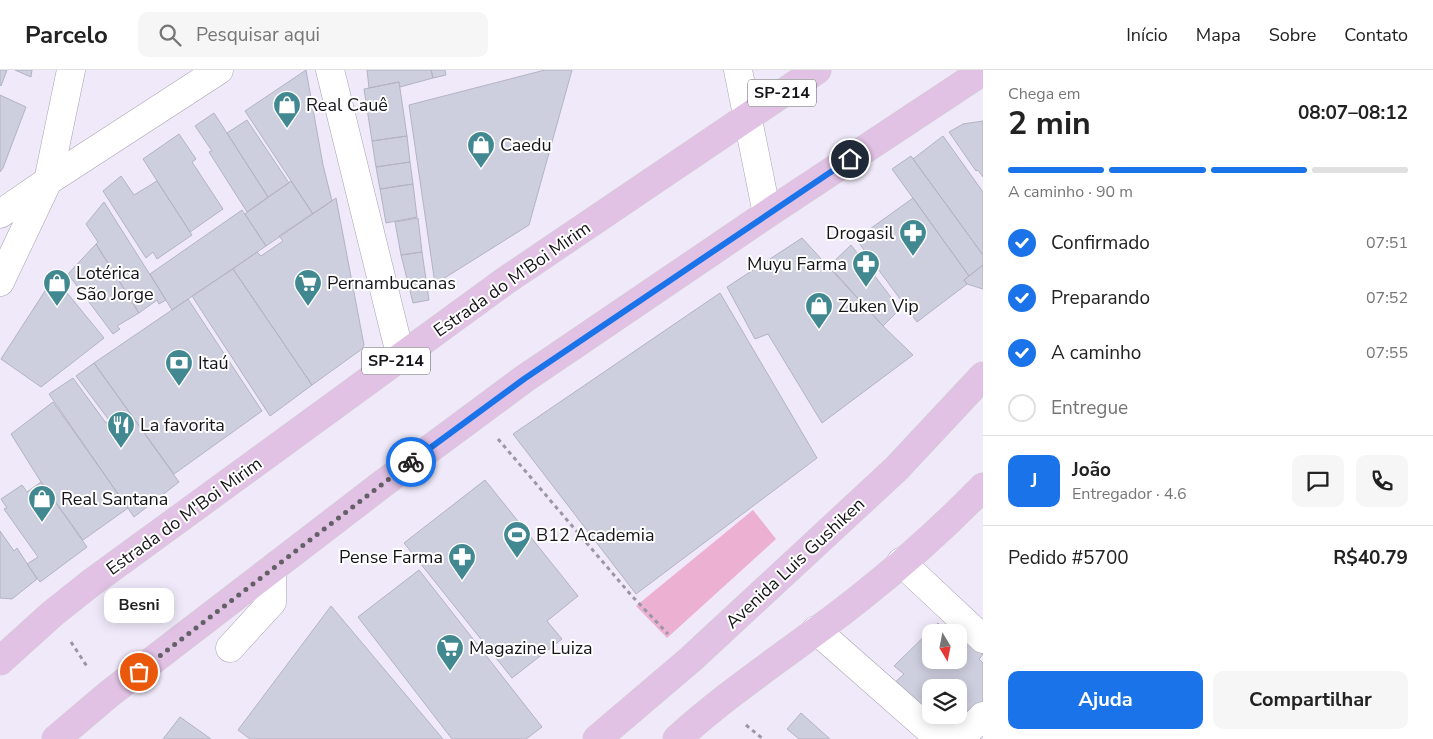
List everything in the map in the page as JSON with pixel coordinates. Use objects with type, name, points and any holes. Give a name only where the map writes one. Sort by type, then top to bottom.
[{"type":"main road","name":"Estrada do M'Boi Mirim","points":[[0,661],[52,614],[99,577],[504,281],[817,70]]},
{"type":"main road","points":[[56,739],[109,694],[524,379],[767,214],[983,71]]},
{"type":"main road","name":"Avenida Luis Gushiken","points":[[597,739],[691,659],[896,469],[983,376]]},
{"type":"main road","points":[[677,739],[727,698],[861,596],[948,522],[983,487]]},
{"type":"street","points":[[0,282],[48,181],[71,70]]},
{"type":"street","points":[[0,214],[218,70]]},
{"type":"street","points":[[330,70],[401,358]]},
{"type":"street","points":[[738,70],[767,214]]},
{"type":"street","points":[[902,562],[983,639]]},
{"type":"street","points":[[230,648],[272,602],[272,569]]},
{"type":"street","points":[[816,630],[934,734],[948,738],[963,736],[983,716]]},
{"type":"path","points":[[477,414],[631,595],[691,659]]},
{"type":"path","points":[[52,614],[94,676],[109,694]]},
{"type":"shaded area","points":[[753,510],[776,539],[667,638],[636,606]]},
{"type":"building","points":[[0,70],[7,70],[1,86],[0,85]]},
{"type":"building","points":[[15,70],[32,70],[31,77]]},
{"type":"building","name":"Real Cauê","points":[[306,70],[323,165],[332,201],[313,214],[245,111]]},
{"type":"building","points":[[367,70],[431,70],[433,78],[400,87],[399,82],[369,88]]},
{"type":"building","points":[[431,70],[445,70],[446,75],[433,78]]},
{"type":"building","name":"Caedu","points":[[545,70],[572,70],[529,225],[435,284],[409,105]]},
{"type":"building","points":[[399,82],[407,136],[372,141],[364,89]]},
{"type":"building","points":[[0,95],[26,107],[0,172]]},
{"type":"building","points":[[214,113],[268,197],[247,212],[209,152],[212,151],[195,126]]},
{"type":"building","points":[[247,120],[289,183],[268,197],[227,133]]},
{"type":"building","points":[[983,121],[983,177],[978,170],[976,171],[949,132],[963,124]]},
{"type":"building","points":[[179,134],[196,159],[192,162],[223,209],[190,232],[143,159]]},
{"type":"building","points":[[407,136],[410,162],[376,167],[372,141]]},
{"type":"building","points":[[943,136],[983,192],[983,255],[913,159]]},
{"type":"building","points":[[911,156],[983,255],[983,265],[969,276],[892,169]]},
{"type":"building","points":[[410,162],[413,184],[380,189],[376,167]]},
{"type":"building","points":[[121,176],[134,195],[157,181],[192,235],[157,259],[153,252],[146,258],[103,191]]},
{"type":"building","points":[[291,181],[313,214],[266,246],[245,214]]},
{"type":"building","points":[[413,184],[417,217],[386,223],[380,189]]},
{"type":"building","name":"Pernambucanas","points":[[336,198],[364,345],[362,349],[312,385],[233,269],[257,252],[261,256],[283,241],[279,236]]},
{"type":"building","name":"Drogasil","points":[[913,198],[969,276],[964,280],[967,284],[917,322],[856,239]]},
{"type":"building","points":[[104,202],[166,300],[159,304],[157,300],[139,313],[96,244],[98,242],[86,224]]},
{"type":"building","points":[[242,210],[266,246],[172,310],[150,274]]},
{"type":"building","points":[[418,218],[422,252],[401,255],[395,222]]},
{"type":"building","name":"Zuken Vip","points":[[802,238],[883,326],[913,355],[822,423],[768,334],[755,339],[727,287]]},
{"type":"building","points":[[96,244],[139,313],[117,326],[120,329],[113,334],[68,274]]},
{"type":"building","name":"Muyu Farma","points":[[851,245],[900,309],[883,326],[829,266]]},
{"type":"building","points":[[422,252],[429,300],[413,303],[401,255]]},
{"type":"building","points":[[983,265],[983,289],[967,284],[964,280]]},
{"type":"building","points":[[233,269],[312,385],[270,416],[192,296]]},
{"type":"building","name":"Lotérica São Jorge","points":[[54,277],[104,338],[41,387],[1,359]]},
{"type":"building","points":[[720,293],[817,458],[636,594],[513,434]]},
{"type":"building","name":"Itaú","points":[[188,299],[262,411],[174,474],[94,363]]},
{"type":"building","name":"La favorita","points":[[94,363],[179,482],[134,517],[49,394],[73,378],[106,423],[109,420],[76,376]]},
{"type":"building","points":[[53,402],[128,508],[83,540],[41,482],[11,434]]},
{"type":"building","points":[[485,480],[578,596],[547,621],[562,639],[512,678],[404,543]]},
{"type":"building","name":"Real Santana","points":[[41,482],[87,547],[40,582],[27,564],[38,557],[4,509],[7,508],[1,499],[22,485],[27,492]]},
{"type":"building","points":[[0,531],[14,551],[17,548],[37,579],[12,599],[0,598]]},
{"type":"building","name":"Magazine Luiza","points":[[419,570],[542,727],[526,739],[452,739],[358,617]]},
{"type":"building","points":[[331,606],[443,739],[250,739],[238,730]]},
{"type":"building","points":[[968,637],[983,646],[983,654],[979,659],[983,663],[983,704],[967,716],[967,679],[922,679],[922,709],[890,687],[904,674],[894,666],[922,639],[922,669],[968,669]]},
{"type":"building","points":[[801,713],[830,739],[799,739],[787,729]]},
{"type":"building","points":[[180,717],[211,739],[163,739]]},
{"type":"building","points":[[944,724],[957,724],[951,729]]},
{"type":"way so far","points":[[139,672],[411,462]]},
{"type":"place","name":"Real Cauê","points":[[287,129]]},
{"type":"place","name":"Caedu","points":[[481,169]]},
{"type":"place","name":"Drogasil","points":[[913,257]]},
{"type":"place","name":"Muyu Farma","points":[[866,288]]},
{"type":"place","name":"Lotérica São Jorge","points":[[57,307]]},
{"type":"place","name":"Pernambucanas","points":[[308,307]]},
{"type":"place","name":"Zuken Vip","points":[[819,330]]},
{"type":"place","name":"Itaú","points":[[179,387]]},
{"type":"place","name":"La favorita","points":[[121,449]]},
{"type":"place","name":"Real Santana","points":[[42,523]]},
{"type":"place","name":"B12 Academia","points":[[517,559]]},
{"type":"place","name":"Pense Farma","points":[[462,581]]},
{"type":"place","name":"Besni","points":[[139,672]]},
{"type":"place","name":"Magazine Luiza","points":[[450,672]]},
{"type":"route","points":[[411,462],[524,379],[850,159]]}]
